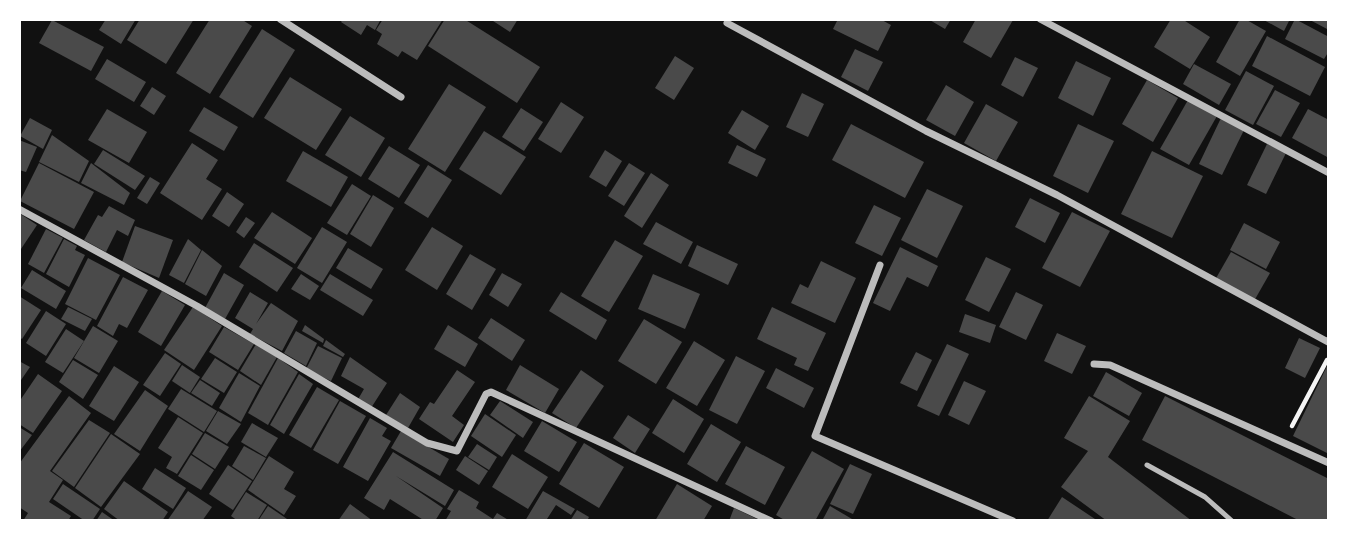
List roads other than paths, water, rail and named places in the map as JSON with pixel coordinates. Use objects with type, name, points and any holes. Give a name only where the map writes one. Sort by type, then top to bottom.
[{"type":"street","points":[[281,19],[401,97]]},
{"type":"street","points":[[1040,19],[1329,173]]},
{"type":"street","points":[[727,23],[926,131],[1057,195],[1328,341]]},
{"type":"street","points":[[19,209],[197,306],[427,443],[457,451],[486,394],[491,391],[771,521]]},
{"type":"street","points":[[880,265],[815,436],[1013,521]]},
{"type":"street","points":[[1094,364],[1110,365],[1329,463]]},
{"type":"lane","points":[[1147,465],[1205,496],[1232,521]]}]
